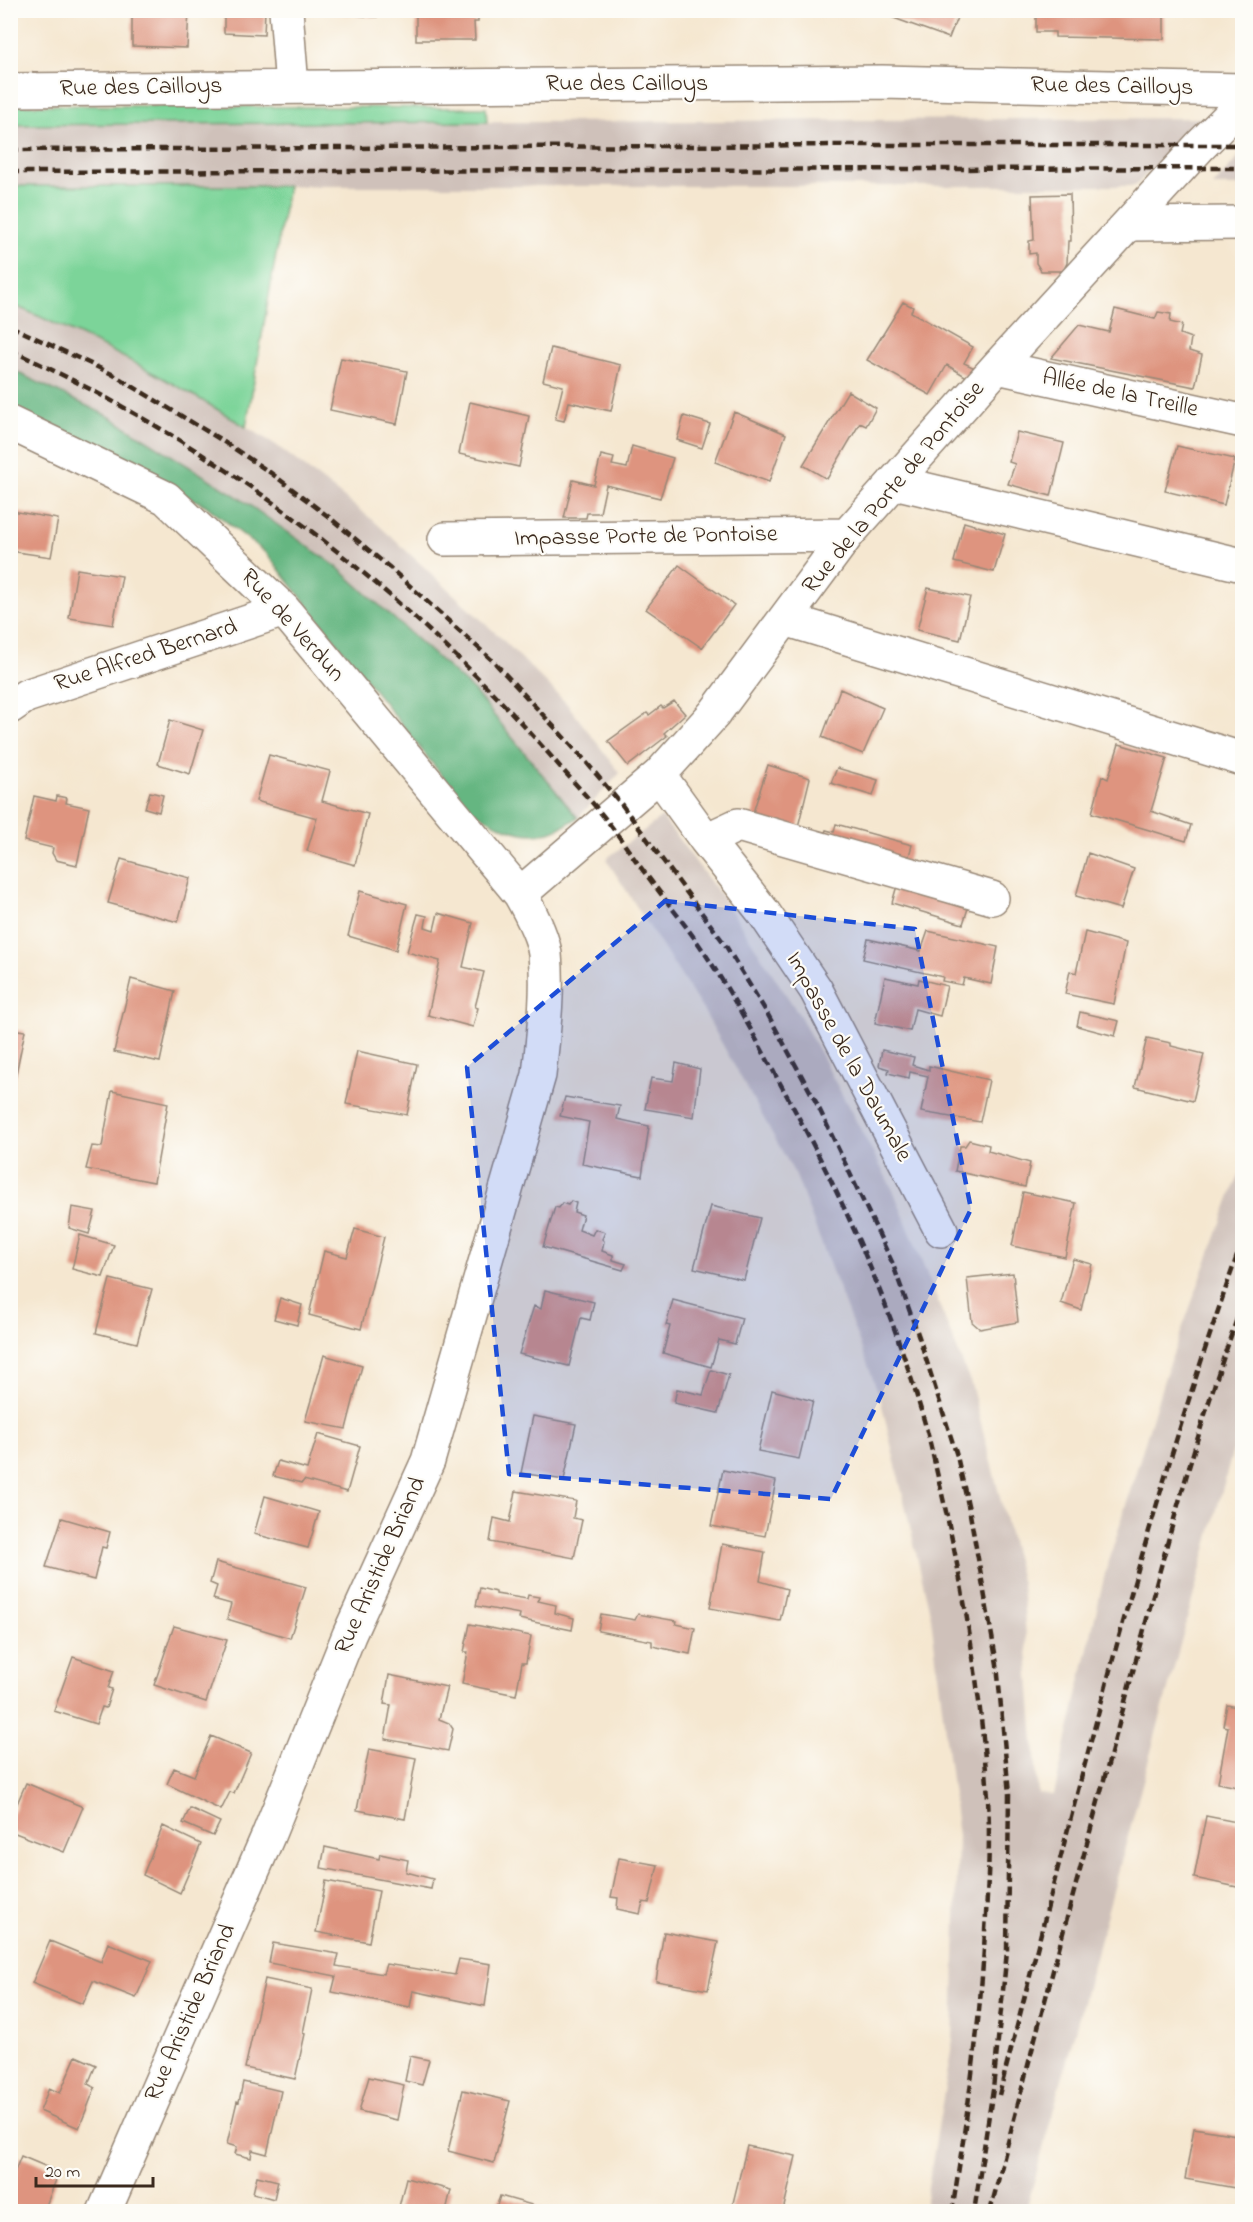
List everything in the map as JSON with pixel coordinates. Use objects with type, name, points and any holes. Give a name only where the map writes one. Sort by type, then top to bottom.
[{"type":"street","points":[[286,10],[292,87]]},
{"type":"street","name":"Rue des Cailloys","points":[[10,90],[882,82],[1242,90]]},
{"type":"street","name":"Rue de la Porte de Pontoise","points":[[520,894],[659,775],[714,714],[847,535],[997,367],[1200,146],[1242,104]]},
{"type":"street","points":[[1130,224],[1242,223]]},
{"type":"street","name":"Allée de la Treille","points":[[997,367],[1242,421]]},
{"type":"street","name":"Rue de Verdun","points":[[10,423],[166,498],[284,610],[520,894]]},
{"type":"street","points":[[894,482],[1242,565]]},
{"type":"street","name":"Impasse Porte de Pontoise","points":[[445,539],[847,535]]},
{"type":"street","name":"Rue Alfred Bernard","points":[[10,707],[26,696],[284,610]]},
{"type":"street","points":[[785,619],[1242,759]]},
{"type":"street","name":"Impasse de la Daumale","points":[[659,775],[706,840],[764,913],[816,990],[941,1230]]},
{"type":"street","points":[[706,840],[738,825],[992,898]]},
{"type":"street","name":"Rue Aristide Briand","points":[[104,2211],[268,1836],[349,1635],[428,1461],[539,1075],[545,1013],[545,952],[530,912],[520,894]]},
{"type":"highlighted area","points":[[665,901],[915,929],[971,1209],[831,1499],[509,1474],[467,1067]]},
{"type":"shaded area","points":[[1203,118],[1135,186],[11,186],[10,125]]},
{"type":"shaded area","points":[[1242,153],[1242,186],[1213,186]]},
{"type":"shaded area","points":[[10,304],[56,324],[186,390],[276,445],[374,521],[500,637],[567,704],[620,773],[578,818],[474,691],[337,567],[238,497],[110,417],[11,369]]},
{"type":"shaded area","points":[[662,817],[725,901],[800,1016],[894,1192],[971,1384],[1022,1584],[1038,1794],[1054,1795],[1105,1574],[1165,1376],[1242,1169],[1242,1417],[1026,2211],[924,2211],[953,2039],[958,1836],[931,1617],[880,1397],[796,1176],[705,1013],[606,859]]},
{"type":"green space","points":[[11,105],[486,108],[487,122],[11,125]]},
{"type":"green space","points":[[11,186],[288,186],[246,427],[131,361],[11,304]]},
{"type":"green space","points":[[10,369],[110,417],[238,497],[337,567],[474,691],[578,818],[553,831],[529,834],[495,824],[465,805],[267,554],[205,505],[11,411]]},
{"type":"building","points":[[132,10],[189,10],[187,48],[132,46]]},
{"type":"building","points":[[224,10],[265,10],[264,35],[224,33]]},
{"type":"building","points":[[333,10],[378,10],[377,17],[333,13]]},
{"type":"building","points":[[416,10],[478,10],[478,22],[474,22],[475,40],[416,40]]},
{"type":"building","points":[[894,10],[960,10],[949,38],[891,17]]},
{"type":"building","points":[[1036,10],[1164,10],[1164,39],[1055,37],[1055,32],[1036,32]]},
{"type":"building","points":[[1070,194],[1071,241],[1068,241],[1067,263],[1063,271],[1041,271],[1036,263],[1036,253],[1029,254],[1029,241],[1034,240],[1032,195]]},
{"type":"building","points":[[903,302],[913,307],[911,312],[973,347],[964,363],[981,371],[970,379],[947,365],[930,395],[867,360]]},
{"type":"building","points":[[1115,309],[1155,319],[1158,312],[1171,314],[1170,322],[1182,325],[1180,334],[1191,338],[1189,351],[1202,355],[1195,387],[1051,358],[1079,325],[1109,332]]},
{"type":"building","points":[[551,348],[621,365],[611,411],[569,402],[564,421],[555,419],[563,386],[543,381]]},
{"type":"building","points":[[341,358],[407,371],[397,424],[330,410]]},
{"type":"building","points":[[848,391],[876,408],[866,426],[860,423],[827,479],[803,465]]},
{"type":"building","points":[[470,402],[529,416],[519,467],[459,454]]},
{"type":"building","points":[[734,412],[786,434],[769,482],[715,462]]},
{"type":"building","points":[[684,416],[710,424],[702,448],[677,440]]},
{"type":"building","points":[[1017,432],[1064,443],[1051,496],[1008,484],[1015,464],[1009,462]]},
{"type":"building","points":[[632,446],[673,458],[660,498],[606,485],[600,513],[587,513],[586,518],[564,518],[573,480],[594,485],[601,455],[614,458],[612,465],[627,468]]},
{"type":"building","points":[[1177,446],[1235,459],[1224,505],[1165,491]]},
{"type":"building","points":[[12,511],[58,519],[51,557],[10,551]]},
{"type":"building","points":[[964,522],[1005,534],[994,572],[954,562]]},
{"type":"building","points":[[679,565],[734,605],[702,648],[646,609]]},
{"type":"building","points":[[77,569],[122,576],[113,625],[69,618]]},
{"type":"building","points":[[928,588],[970,597],[960,640],[917,630]]},
{"type":"building","points":[[840,689],[883,708],[863,754],[822,737]]},
{"type":"building","points":[[674,701],[685,714],[664,733],[667,736],[628,766],[608,741],[647,713],[649,715],[661,706],[663,708]]},
{"type":"building","points":[[170,720],[203,730],[190,774],[158,764]]},
{"type":"building","points":[[1119,744],[1167,758],[1151,811],[1191,825],[1186,841],[1092,813],[1102,776],[1108,779]]},
{"type":"building","points":[[269,755],[330,771],[322,801],[368,814],[355,865],[307,851],[317,818],[256,801]]},
{"type":"building","points":[[768,765],[810,778],[797,831],[751,819]]},
{"type":"building","points":[[837,768],[878,780],[873,796],[831,783]]},
{"type":"building","points":[[150,792],[163,795],[159,812],[145,808]]},
{"type":"building","points":[[34,796],[56,801],[57,796],[67,798],[66,803],[89,808],[77,865],[56,860],[52,853],[53,848],[24,841]]},
{"type":"building","points":[[836,824],[912,845],[907,863],[823,838],[826,830],[834,832]]},
{"type":"building","points":[[1088,853],[1134,869],[1121,909],[1076,896]]},
{"type":"building","points":[[121,859],[190,878],[178,922],[108,903]]},
{"type":"building","points":[[898,882],[970,902],[963,924],[892,903]]},
{"type":"building","points":[[360,891],[407,904],[396,950],[348,936]]},
{"type":"building","points":[[438,913],[473,923],[463,967],[484,972],[475,1007],[478,1008],[473,1027],[428,1015],[440,961],[407,952],[418,914],[427,916],[425,927],[434,930]]},
{"type":"building","points":[[928,931],[998,947],[991,984],[964,978],[962,985],[942,981],[943,977],[863,959],[868,939],[921,951]]},
{"type":"building","points":[[1085,932],[1126,943],[1114,1004],[1065,994],[1070,971],[1076,973]]},
{"type":"building","points":[[885,977],[918,984],[919,979],[947,986],[940,1016],[915,1009],[910,1031],[875,1023]]},
{"type":"building","points":[[131,979],[175,991],[160,1062],[114,1052]]},
{"type":"building","points":[[1080,1012],[1119,1021],[1115,1036],[1077,1026]]},
{"type":"building","points":[[10,1029],[25,1031],[12,1093],[10,1093]]},
{"type":"building","points":[[1147,1038],[1204,1054],[1193,1101],[1135,1087]]},
{"type":"building","points":[[882,1050],[914,1057],[912,1065],[929,1070],[929,1066],[989,1080],[980,1122],[921,1112],[928,1076],[910,1072],[909,1078],[888,1073],[889,1069],[879,1066]]},
{"type":"building","points":[[357,1051],[417,1064],[407,1115],[346,1104]]},
{"type":"building","points":[[676,1063],[700,1069],[694,1117],[645,1109],[651,1078],[673,1081]]},
{"type":"building","points":[[112,1091],[168,1103],[154,1182],[86,1169],[92,1146],[102,1147]]},
{"type":"building","points":[[565,1097],[620,1106],[617,1119],[649,1126],[642,1176],[582,1164],[589,1122],[560,1116]]},
{"type":"building","points":[[969,1140],[989,1145],[988,1151],[1030,1163],[1025,1187],[955,1171],[960,1146],[965,1146]]},
{"type":"building","points":[[1023,1192],[1076,1203],[1065,1257],[1012,1246]]},
{"type":"building","points":[[571,1201],[576,1203],[574,1212],[583,1215],[579,1230],[592,1235],[595,1229],[605,1232],[602,1239],[604,1241],[602,1251],[613,1255],[613,1260],[626,1264],[623,1270],[543,1247],[555,1207],[559,1208],[562,1203],[568,1205]]},
{"type":"building","points":[[711,1206],[760,1218],[744,1280],[694,1268]]},
{"type":"building","points":[[72,1207],[95,1211],[89,1234],[69,1228]]},
{"type":"building","points":[[355,1229],[384,1237],[361,1329],[309,1315],[324,1251],[347,1257]]},
{"type":"building","points":[[80,1235],[114,1245],[103,1277],[72,1269]]},
{"type":"building","points":[[1073,1259],[1092,1264],[1081,1310],[1061,1303]]},
{"type":"building","points":[[1013,1273],[1018,1322],[980,1329],[972,1322],[967,1278]]},
{"type":"building","points":[[110,1279],[152,1289],[137,1343],[96,1333]]},
{"type":"building","points":[[545,1290],[594,1302],[590,1320],[581,1318],[569,1366],[519,1354],[534,1306],[541,1309]]},
{"type":"building","points":[[280,1298],[302,1305],[297,1325],[274,1319]]},
{"type":"building","points":[[673,1300],[742,1318],[735,1344],[719,1340],[711,1367],[663,1353],[670,1326],[666,1325]]},
{"type":"building","points":[[324,1355],[362,1366],[346,1429],[305,1421]]},
{"type":"building","points":[[711,1370],[729,1375],[718,1413],[674,1403],[677,1389],[703,1395]]},
{"type":"building","points":[[772,1390],[813,1401],[799,1459],[758,1451]]},
{"type":"building","points":[[533,1416],[576,1424],[564,1480],[521,1473]]},
{"type":"building","points":[[318,1434],[360,1446],[347,1492],[304,1480],[302,1483],[273,1476],[278,1461],[307,1469]]},
{"type":"building","points":[[723,1470],[776,1481],[765,1536],[711,1526]]},
{"type":"building","points":[[516,1491],[576,1501],[573,1518],[582,1520],[574,1558],[490,1542],[494,1518],[510,1522]]},
{"type":"building","points":[[265,1496],[319,1512],[308,1548],[254,1534]]},
{"type":"building","points":[[62,1518],[110,1532],[106,1548],[102,1547],[94,1580],[46,1567]]},
{"type":"building","points":[[722,1544],[765,1552],[760,1581],[787,1589],[780,1621],[710,1608]]},
{"type":"building","points":[[216,1562],[306,1587],[290,1638],[227,1619],[231,1604],[213,1599],[217,1586],[210,1583]]},
{"type":"building","points":[[480,1588],[496,1592],[496,1594],[527,1599],[528,1595],[539,1597],[538,1601],[556,1605],[555,1613],[574,1618],[572,1630],[519,1619],[520,1614],[476,1606]]},
{"type":"building","points":[[601,1614],[635,1620],[638,1614],[677,1621],[676,1624],[695,1628],[690,1654],[652,1646],[652,1641],[598,1631]]},
{"type":"building","points":[[470,1624],[531,1636],[526,1663],[522,1663],[516,1695],[462,1684],[468,1652],[464,1652]]},
{"type":"building","points":[[174,1626],[227,1640],[206,1702],[154,1685]]},
{"type":"building","points":[[73,1657],[114,1671],[108,1688],[112,1689],[106,1708],[102,1707],[96,1724],[54,1711]]},
{"type":"building","points":[[389,1675],[447,1687],[439,1719],[449,1723],[453,1729],[448,1751],[385,1739],[391,1705],[384,1704]]},
{"type":"building","points":[[1227,1705],[1242,1708],[1242,1788],[1218,1783],[1228,1727],[1223,1726]]},
{"type":"building","points":[[211,1736],[251,1753],[234,1793],[230,1792],[221,1810],[167,1784],[174,1768],[194,1776]]},
{"type":"building","points":[[369,1749],[416,1758],[405,1819],[357,1810]]},
{"type":"building","points":[[26,1783],[83,1807],[64,1852],[10,1831],[10,1820]]},
{"type":"building","points":[[190,1808],[220,1822],[213,1836],[183,1823]]},
{"type":"building","points":[[1206,1816],[1242,1823],[1242,1888],[1194,1878]]},
{"type":"building","points":[[163,1826],[201,1844],[180,1893],[143,1875]]},
{"type":"building","points":[[325,1847],[379,1859],[380,1854],[408,1860],[406,1872],[433,1879],[431,1889],[321,1868]]},
{"type":"building","points":[[619,1858],[658,1865],[649,1903],[643,1902],[640,1914],[617,1909],[618,1898],[611,1897]]},
{"type":"building","points":[[326,1881],[379,1891],[369,1942],[316,1932]]},
{"type":"building","points":[[664,1932],[718,1942],[708,1990],[656,1981]]},
{"type":"building","points":[[50,1941],[101,1962],[108,1943],[152,1961],[136,1998],[93,1981],[83,2004],[32,1983]]},
{"type":"building","points":[[273,1943],[339,1954],[336,1966],[383,1974],[386,1964],[455,1975],[459,1959],[491,1964],[485,2006],[413,1991],[410,2007],[332,1992],[336,1976],[269,1963]]},
{"type":"building","points":[[265,1979],[312,1989],[295,2079],[245,2068]]},
{"type":"building","points":[[76,2056],[96,2065],[88,2084],[95,2088],[79,2128],[40,2111],[49,2088],[60,2093]]},
{"type":"building","points":[[410,2056],[429,2060],[422,2085],[405,2081]]},
{"type":"building","points":[[369,2077],[404,2085],[397,2120],[359,2111]]},
{"type":"building","points":[[243,2082],[281,2091],[267,2154],[252,2150],[251,2158],[235,2154],[237,2147],[227,2144]]},
{"type":"building","points":[[463,2090],[510,2101],[494,2163],[448,2151]]},
{"type":"building","points":[[1194,2128],[1242,2136],[1241,2189],[1185,2179]]},
{"type":"building","points":[[747,2146],[796,2156],[783,2211],[731,2211]]},
{"type":"building","points":[[21,2156],[59,2172],[44,2211],[10,2210],[10,2178]]},
{"type":"building","points":[[257,2176],[278,2181],[274,2199],[253,2193]]},
{"type":"building","points":[[406,2178],[451,2190],[446,2211],[398,2211]]},
{"type":"building","points":[[500,2196],[553,2211],[495,2211]]},
{"type":"railway","points":[[10,150],[1242,145]]},
{"type":"railway","points":[[10,172],[1242,168]]},
{"type":"railway","points":[[10,326],[112,374],[271,473],[389,567],[494,662],[582,757],[622,805],[724,943],[767,1013],[816,1102],[892,1262],[919,1337],[957,1456],[970,1514],[997,1664],[1009,1794],[1007,1951],[993,2089],[974,2212]]},
{"type":"railway","points":[[10,350],[88,388],[163,430],[235,476],[306,527],[373,581],[437,638],[498,699],[602,814],[696,940],[740,1011],[819,1156],[875,1279],[923,1418],[957,1566],[980,1711],[989,1821],[986,1913],[976,2037],[952,2212]]},
{"type":"railway","points":[[999,2095],[1082,1773],[1141,1559],[1172,1452],[1242,1242]]},
{"type":"railway","points":[[990,2212],[1164,1556],[1208,1404],[1242,1305]]}]
